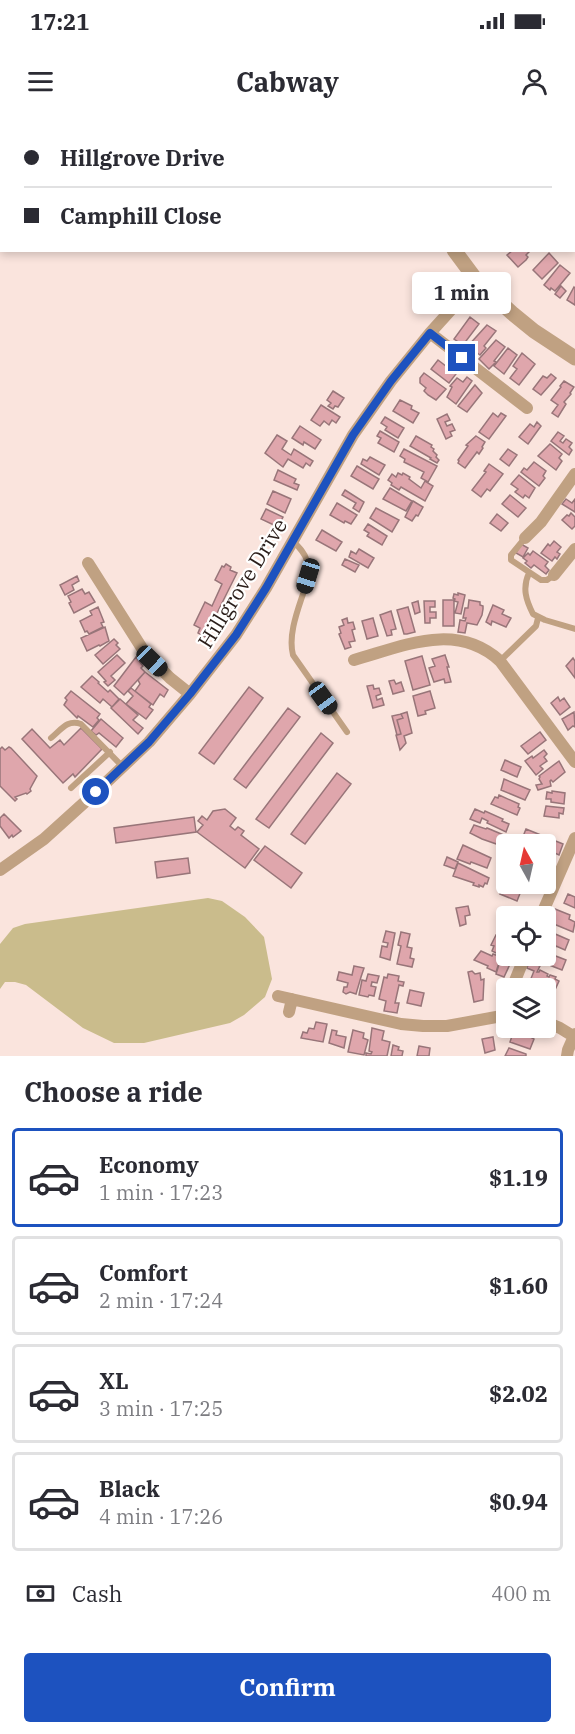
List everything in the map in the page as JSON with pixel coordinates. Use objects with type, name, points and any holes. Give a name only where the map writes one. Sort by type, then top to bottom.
[{"type":"street","points":[[455,252],[477,281],[534,331],[575,358]]},
{"type":"street","name":"Hillgrove Drive","points":[[0,870],[44,839],[123,767],[149,742],[190,694],[236,635],[266,588],[353,435],[391,381],[477,281]]},
{"type":"street","points":[[430,333],[527,408]]},
{"type":"street","points":[[525,538],[541,522],[575,474]]},
{"type":"street","points":[[554,575],[575,549]]},
{"type":"street","points":[[88,563],[146,653],[170,678],[190,694]]},
{"type":"street","points":[[354,660],[433,638],[458,639],[479,646],[500,661],[575,762]]},
{"type":"street","points":[[545,906],[575,838]]},
{"type":"street","points":[[278,996],[291,1005],[401,1024],[447,1026],[496,1018]]},
{"type":"street","points":[[556,1026],[574,1035],[567,1056]]},
{"type":"lane","points":[[525,538],[510,558],[542,580],[547,580],[554,575]]},
{"type":"lane","points":[[293,541],[302,550],[308,563],[308,576],[298,607],[292,638],[293,655],[347,732]]},
{"type":"lane","points":[[529,573],[525,584],[525,594],[533,614],[538,618],[575,628]]},
{"type":"lane","points":[[500,661],[536,626],[538,618]]},
{"type":"lane","points":[[51,738],[69,723],[81,724],[123,767]]},
{"type":"lane","points":[[71,788],[110,752]]},
{"type":"lane","points":[[82,779],[96,792]]},
{"type":"shaded area","points":[[208,898],[222,901],[245,917],[264,937],[272,979],[265,997],[244,1015],[230,1023],[144,1043],[114,1043],[83,1028],[26,985],[5,982],[0,989],[0,944],[13,928],[25,924]]},
{"type":"building","points":[[511,252],[529,252],[526,260],[518,267],[507,255]]},
{"type":"building","points":[[549,253],[558,263],[542,279],[533,270]]},
{"type":"building","points":[[560,265],[570,273],[555,291],[551,288],[550,290],[544,285]]},
{"type":"building","points":[[561,286],[566,291],[560,298],[555,294]]},
{"type":"building","points":[[575,288],[575,305],[567,300]]},
{"type":"building","points":[[470,317],[479,324],[463,345],[454,339]]},
{"type":"building","points":[[487,325],[496,331],[480,355],[468,346]]},
{"type":"building","points":[[496,340],[505,347],[489,369],[479,359]]},
{"type":"building","points":[[508,348],[517,355],[504,374],[494,366]]},
{"type":"building","points":[[522,353],[535,364],[519,385],[510,378],[517,369],[513,366]]},
{"type":"building","points":[[438,360],[456,374],[449,383],[431,369]]},
{"type":"building","points":[[424,373],[446,389],[436,400],[424,391],[426,388],[420,383],[420,378]]},
{"type":"building","points":[[551,374],[556,378],[541,395],[533,389],[543,376],[547,378]]},
{"type":"building","points":[[467,377],[472,381],[456,404],[447,397],[452,387],[450,386],[457,378],[463,382]]},
{"type":"building","points":[[564,381],[574,387],[558,417],[552,413],[558,405],[551,400]]},
{"type":"building","points":[[475,385],[482,393],[467,412],[458,406]]},
{"type":"building","points":[[333,391],[344,398],[338,407],[335,406],[333,409],[328,406],[331,403],[327,400]]},
{"type":"building","points":[[400,400],[412,406],[411,409],[419,413],[413,423],[393,411]]},
{"type":"building","points":[[321,405],[340,417],[336,423],[332,420],[329,425],[324,421],[320,426],[311,420]]},
{"type":"building","points":[[493,413],[498,417],[501,413],[506,416],[489,439],[479,432]]},
{"type":"building","points":[[447,414],[450,420],[445,422],[447,426],[452,424],[455,430],[450,432],[452,436],[446,439],[437,419]]},
{"type":"building","points":[[385,417],[404,428],[398,438],[385,430],[387,427],[381,423]]},
{"type":"building","points":[[537,422],[541,426],[528,444],[519,437],[530,424],[534,427]]},
{"type":"building","points":[[300,426],[321,440],[315,449],[292,438]]},
{"type":"building","points":[[380,431],[399,442],[394,452],[378,443],[381,438],[377,436]]},
{"type":"building","points":[[558,432],[564,436],[560,441],[563,443],[566,439],[572,443],[569,447],[572,450],[569,455],[551,441]]},
{"type":"building","points":[[277,435],[287,441],[282,449],[291,455],[294,449],[313,461],[310,466],[306,463],[303,468],[288,459],[283,467],[265,453]]},
{"type":"building","points":[[416,436],[432,445],[439,460],[437,463],[410,446]]},
{"type":"building","points":[[476,436],[485,442],[483,448],[465,468],[458,463],[458,460],[468,446],[466,445]]},
{"type":"building","points":[[550,444],[562,454],[559,458],[562,461],[556,470],[538,456]]},
{"type":"building","points":[[404,449],[437,466],[428,482],[421,478],[424,472],[404,462],[405,459],[400,456]]},
{"type":"building","points":[[508,449],[517,455],[509,466],[500,459]]},
{"type":"building","points":[[370,457],[385,465],[379,475],[361,464],[363,459],[367,461]]},
{"type":"building","points":[[534,462],[546,471],[543,476],[545,478],[539,486],[521,472],[524,468],[527,470]]},
{"type":"building","points":[[489,464],[503,474],[490,491],[487,489],[481,497],[472,490],[486,472],[484,471]]},
{"type":"building","points":[[357,466],[379,479],[373,489],[351,476]]},
{"type":"building","points":[[278,470],[296,479],[294,483],[299,485],[297,490],[274,480]]},
{"type":"building","points":[[398,473],[410,477],[409,479],[421,488],[425,481],[433,486],[425,501],[401,487],[399,490],[391,485],[392,483],[388,480],[392,474],[396,477]]},
{"type":"building","points":[[519,475],[535,488],[529,498],[525,495],[523,498],[515,492],[518,489],[511,484]]},
{"type":"building","points":[[390,488],[412,501],[406,511],[383,499]]},
{"type":"building","points":[[345,490],[364,502],[359,512],[353,508],[356,503],[342,495]]},
{"type":"building","points":[[273,491],[291,499],[285,513],[267,504]]},
{"type":"building","points":[[510,495],[526,508],[518,517],[502,504]]},
{"type":"building","points":[[566,499],[572,503],[575,499],[575,512],[562,504]]},
{"type":"building","points":[[413,501],[423,507],[412,521],[405,517]]},
{"type":"building","points":[[337,503],[357,515],[351,524],[345,521],[344,523],[330,515]]},
{"type":"building","points":[[376,508],[399,520],[392,532],[370,518]]},
{"type":"building","points":[[266,509],[283,517],[278,527],[261,519]]},
{"type":"building","points":[[571,513],[575,517],[575,526],[572,529],[562,520]]},
{"type":"building","points":[[497,514],[508,523],[501,531],[490,523]]},
{"type":"building","points":[[368,524],[387,536],[382,545],[367,536],[369,533],[364,530]]},
{"type":"building","points":[[322,530],[342,542],[336,551],[316,540]]},
{"type":"building","points":[[554,541],[561,547],[557,552],[560,554],[557,559],[555,557],[552,561],[541,553],[548,544],[550,546]]},
{"type":"building","points":[[521,544],[528,548],[523,557],[516,553]]},
{"type":"building","points":[[359,549],[374,558],[368,568],[349,557],[351,551],[356,554]]},
{"type":"building","points":[[533,551],[548,562],[545,566],[549,570],[546,574],[534,565],[531,568],[525,563],[527,561],[523,558]]},
{"type":"building","points":[[345,559],[359,565],[355,572],[342,565]]},
{"type":"building","points":[[226,564],[231,567],[230,570],[237,573],[205,637],[198,633],[200,628],[194,625],[205,602],[212,606],[222,584],[215,580],[222,566]]},
{"type":"building","points":[[77,576],[79,581],[72,585],[74,590],[65,595],[60,585]]},
{"type":"building","points":[[82,589],[85,594],[89,592],[95,602],[74,613],[68,596]]},
{"type":"building","points":[[458,593],[465,595],[461,614],[455,613],[458,602],[453,598],[454,594],[458,595]]},
{"type":"building","points":[[443,600],[454,600],[454,626],[443,626]]},
{"type":"building","points":[[469,600],[480,602],[483,606],[482,615],[477,625],[467,623],[465,633],[458,632],[460,620],[465,621],[466,618],[463,618]]},
{"type":"building","points":[[418,601],[420,612],[415,614],[412,603]]},
{"type":"building","points":[[424,601],[435,601],[435,607],[430,607],[430,612],[436,612],[436,618],[430,618],[430,623],[425,623]]},
{"type":"building","points":[[493,605],[504,610],[502,614],[511,618],[506,627],[492,621],[491,625],[486,622]]},
{"type":"building","points":[[98,607],[104,622],[101,623],[103,627],[89,634],[85,632],[80,621],[92,615],[90,611]]},
{"type":"building","points":[[408,607],[415,632],[404,634],[397,610]]},
{"type":"building","points":[[391,611],[396,629],[391,630],[392,635],[387,636],[380,615]]},
{"type":"building","points":[[347,618],[348,623],[353,622],[355,629],[352,630],[355,641],[349,642],[351,647],[345,649],[339,634],[341,633],[339,627],[344,625],[342,620]]},
{"type":"building","points":[[373,618],[378,636],[367,639],[362,621]]},
{"type":"building","points":[[105,627],[109,641],[87,651],[81,638]]},
{"type":"building","points":[[114,639],[120,649],[103,664],[95,655]]},
{"type":"building","points":[[117,655],[125,663],[111,676],[115,680],[108,686],[98,672]]},
{"type":"building","points":[[445,655],[451,682],[445,683],[444,679],[434,682],[429,668],[435,666],[432,659]]},
{"type":"building","points":[[422,656],[430,685],[413,690],[405,661]]},
{"type":"building","points":[[136,657],[145,672],[124,695],[114,686]]},
{"type":"building","points":[[573,658],[575,661],[575,678],[566,666]]},
{"type":"building","points":[[145,672],[168,690],[164,697],[160,694],[153,705],[135,691],[140,684],[138,680]]},
{"type":"building","points":[[92,676],[108,692],[110,690],[119,699],[112,707],[103,699],[100,703],[81,687]]},
{"type":"building","points":[[394,680],[396,684],[401,682],[404,691],[393,694],[389,681]]},
{"type":"building","points":[[373,685],[374,689],[379,688],[381,694],[376,696],[377,700],[382,698],[384,705],[373,708],[367,686]]},
{"type":"building","points":[[249,687],[263,698],[214,764],[199,753]]},
{"type":"building","points":[[131,688],[151,704],[149,707],[153,710],[146,719],[126,704],[133,696],[128,691]]},
{"type":"building","points":[[71,691],[100,714],[97,718],[99,720],[93,727],[78,716],[77,718],[64,705],[67,700],[65,698]]},
{"type":"building","points":[[430,691],[435,708],[418,716],[413,696]]},
{"type":"building","points":[[558,697],[560,701],[564,698],[570,707],[560,715],[551,703]]},
{"type":"building","points":[[120,699],[138,715],[133,720],[143,728],[138,734],[111,708]]},
{"type":"building","points":[[288,708],[300,717],[246,788],[234,779]]},
{"type":"building","points":[[407,712],[412,733],[404,736],[406,743],[400,750],[396,735],[401,734],[397,720],[403,718],[401,714]]},
{"type":"building","points":[[574,712],[575,727],[568,730],[562,719]]},
{"type":"building","points":[[401,714],[403,718],[397,720],[401,734],[397,735],[392,716]]},
{"type":"building","points":[[101,719],[123,738],[116,747],[99,733],[96,735],[91,731]]},
{"type":"building","points":[[81,728],[102,749],[75,777],[73,774],[63,783],[22,739],[32,729],[50,748],[60,740],[64,745]]},
{"type":"building","points":[[540,732],[546,740],[528,754],[521,746]]},
{"type":"building","points":[[321,733],[333,743],[269,828],[256,819]]},
{"type":"building","points":[[2,747],[5,750],[11,748],[37,776],[31,791],[15,797],[17,799],[15,801],[0,786],[0,749]]},
{"type":"building","points":[[544,750],[547,754],[544,757],[547,761],[540,766],[543,769],[536,775],[525,761]]},
{"type":"building","points":[[505,760],[521,767],[517,777],[501,770]]},
{"type":"building","points":[[559,761],[565,772],[553,782],[550,781],[551,786],[538,790],[536,785],[542,784],[539,776]]},
{"type":"building","points":[[337,773],[351,784],[305,844],[291,834]]},
{"type":"building","points":[[504,779],[530,790],[525,800],[501,790]]},
{"type":"building","points":[[552,791],[565,793],[564,804],[546,799],[547,792],[552,793]]},
{"type":"building","points":[[499,795],[519,804],[517,815],[491,804]]},
{"type":"building","points":[[546,806],[564,808],[563,814],[559,813],[559,818],[544,816]]},
{"type":"building","points":[[225,809],[236,818],[230,826],[235,830],[238,827],[244,831],[241,835],[259,849],[245,868],[197,832],[203,825],[198,821],[202,816],[207,820],[213,811]]},
{"type":"building","points":[[475,809],[503,819],[502,821],[509,824],[506,832],[482,818],[480,823],[470,819]]},
{"type":"building","points":[[4,814],[21,831],[13,837],[12,835],[9,838],[0,826],[0,818]]},
{"type":"building","points":[[194,817],[196,832],[116,843],[114,828]]},
{"type":"building","points":[[474,825],[501,834],[496,834],[496,844],[470,833]]},
{"type":"building","points":[[526,829],[538,834],[524,834]]},
{"type":"building","points":[[556,841],[563,844],[559,855],[556,854]]},
{"type":"building","points":[[463,845],[491,858],[487,868],[457,859]]},
{"type":"building","points":[[265,846],[302,873],[291,888],[254,860]]},
{"type":"building","points":[[447,857],[458,862],[455,869],[444,865]]},
{"type":"building","points":[[188,858],[190,873],[157,878],[155,862]]},
{"type":"building","points":[[458,863],[489,878],[487,884],[485,883],[483,887],[479,885],[479,887],[453,876]]},
{"type":"building","points":[[500,894],[520,894],[517,901]]},
{"type":"building","points":[[568,894],[575,897],[575,908],[564,903]]},
{"type":"building","points":[[468,906],[470,915],[465,916],[466,924],[460,926],[456,908]]},
{"type":"building","points":[[556,909],[570,915],[569,919],[575,922],[573,932],[556,925]]},
{"type":"building","points":[[386,931],[395,933],[390,960],[380,957],[382,946],[387,947],[388,943],[383,942]]},
{"type":"building","points":[[401,932],[410,934],[407,947],[412,948],[410,958],[414,959],[412,967],[397,964]]},
{"type":"building","points":[[556,934],[569,940],[565,950],[556,946]]},
{"type":"building","points":[[496,935],[496,953],[492,951],[494,946],[491,945]]},
{"type":"building","points":[[481,951],[492,956],[496,955],[496,966],[498,966],[496,972],[487,968],[488,966],[474,960]]},
{"type":"building","points":[[556,956],[566,960],[562,970],[552,966],[556,966]]},
{"type":"building","points":[[354,966],[364,968],[356,994],[350,992],[346,994],[343,992],[348,983],[337,980],[339,972],[352,975]]},
{"type":"building","points":[[498,966],[509,966],[504,977],[496,974]]},
{"type":"building","points":[[528,966],[540,966],[537,972],[540,970],[549,977],[550,975],[556,977],[531,978],[534,971],[527,968]]},
{"type":"building","points":[[472,971],[475,974],[480,973],[481,980],[484,979],[483,1000],[474,1002],[468,972]]},
{"type":"building","points":[[368,974],[379,976],[377,983],[372,982],[371,986],[376,987],[374,996],[369,995],[368,997],[359,995],[362,980],[366,981]]},
{"type":"building","points":[[388,974],[399,976],[398,981],[404,982],[403,986],[399,985],[395,1003],[399,1003],[397,1013],[384,1011],[386,1001],[379,999],[384,977],[387,978]]},
{"type":"building","points":[[410,990],[424,993],[421,1006],[407,1003]]},
{"type":"building","points":[[316,1022],[327,1024],[323,1042],[301,1038],[303,1032],[307,1033],[309,1028],[314,1029]]},
{"type":"building","points":[[372,1028],[384,1031],[382,1040],[390,1042],[387,1056],[366,1056],[366,1053],[371,1054],[372,1052],[369,1051]]},
{"type":"building","points":[[332,1030],[337,1031],[336,1035],[346,1037],[344,1048],[329,1043]]},
{"type":"building","points":[[353,1030],[364,1033],[363,1038],[368,1040],[364,1055],[348,1052]]},
{"type":"building","points":[[493,1037],[495,1050],[485,1053],[482,1039]]},
{"type":"building","points":[[511,1038],[534,1039],[530,1049],[510,1042]]},
{"type":"building","points":[[393,1045],[403,1051],[402,1056],[391,1056]]},
{"type":"building","points":[[419,1046],[430,1048],[429,1056],[417,1056]]},
{"type":"building","points":[[509,1048],[526,1054],[526,1056],[505,1056]]},
{"type":"route","points":[[96,792],[149,742],[236,635],[266,588],[353,435],[391,381],[430,333],[462,358]]}]
